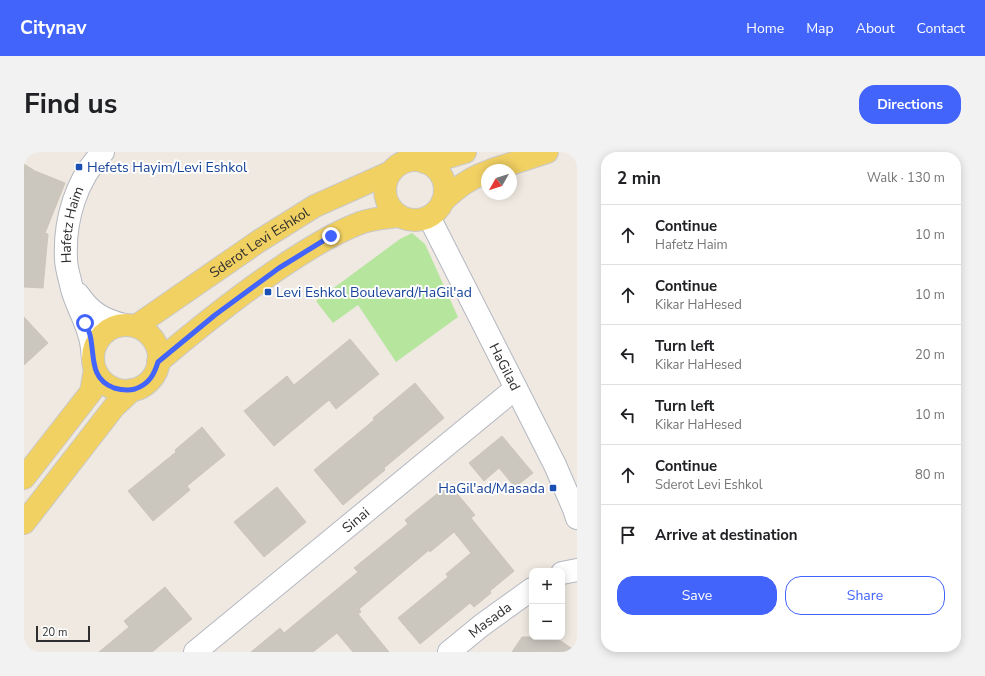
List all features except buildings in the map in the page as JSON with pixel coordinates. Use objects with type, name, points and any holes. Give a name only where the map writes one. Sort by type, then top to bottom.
[{"type":"main road","points":[[424,162],[465,152]]},
{"type":"main road","points":[[510,164],[547,152]]},
{"type":"main road","points":[[443,201],[445,191],[440,173],[433,166],[424,162],[415,160],[406,161],[391,172],[386,181],[384,191],[386,201],[391,209],[399,216],[409,220],[419,220],[429,217],[435,213],[443,201],[458,187],[472,177],[481,174]]},
{"type":"main road","name":"Sderot Levi Eshkol","points":[[130,325],[315,206],[391,172]]},
{"type":"main road","points":[[158,362],[228,305],[279,268],[331,236],[374,219],[399,216]]},
{"type":"main road","points":[[24,478],[91,392],[94,348],[98,339],[105,332],[114,327],[130,325],[146,331],[158,350],[158,362],[155,372],[150,380],[141,387],[132,390],[120,390],[110,386],[101,379],[94,364]]},
{"type":"main road","points":[[24,523],[114,407],[132,390]]},
{"type":"street","name":"Hafetz Haim","points":[[94,364],[90,335],[72,290],[70,281],[66,260],[66,233],[71,208],[79,187],[93,162],[103,152]]},
{"type":"street","name":"HaGilad","points":[[429,217],[555,465],[577,518]]},
{"type":"street","name":"Hafetz Haim","points":[[70,281],[82,299],[94,312],[108,321],[130,325]]},
{"type":"street","name":"Sinai","points":[[195,652],[516,388]]},
{"type":"street","points":[[565,572],[577,570]]},
{"type":"street","name":"Masada","points":[[449,652],[482,625],[529,591]]},
{"type":"green space","points":[[412,233],[425,244],[458,317],[396,362],[358,305],[333,323],[316,301],[400,239]]},
{"type":"place","name":"Hefets Hayim/Levi Eshkol","points":[[79,167]]},
{"type":"place","name":"Levi Eshkol Boulevard/HaGil'ad","points":[[268,292]]},
{"type":"place","name":"HaGil'ad/Masada","points":[[553,488]]},
{"type":"route","points":[[85,323],[90,335],[95,370],[101,379],[110,386],[120,390],[132,390],[141,387],[150,380],[155,372],[158,362],[215,315],[279,268],[331,236]]}]
